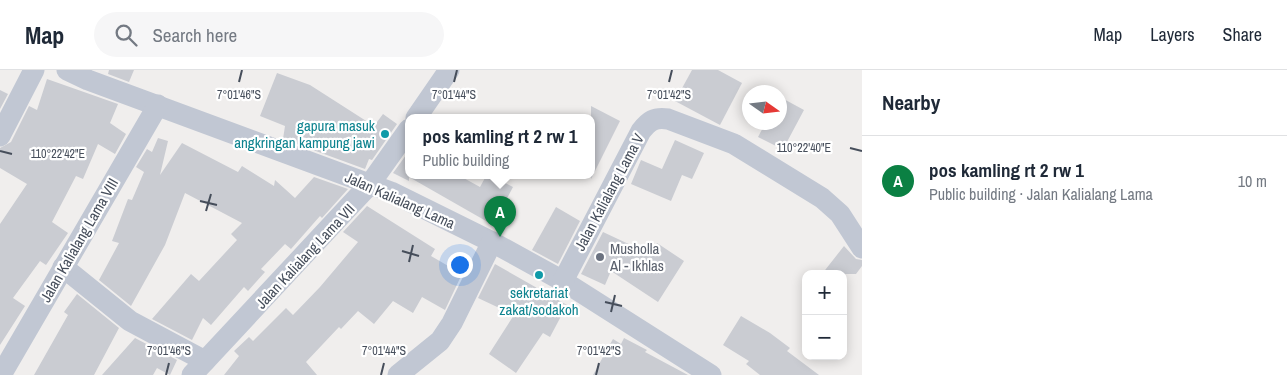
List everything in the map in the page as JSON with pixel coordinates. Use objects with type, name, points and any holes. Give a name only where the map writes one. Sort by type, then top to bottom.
[{"type":"street","points":[[0,136],[34,70]]},
{"type":"street","name":"Jalan Kalialang Lama","points":[[67,70],[88,80],[370,184],[492,242],[563,281],[711,375]]},
{"type":"street","points":[[419,114],[449,70]]},
{"type":"street","name":"Jalan Kalialang Lama VIII","points":[[1,375],[7,350],[63,267],[158,105]]},
{"type":"street","name":"Jalan Kalialang Lama V","points":[[563,281],[641,131],[649,121],[658,118],[668,119],[734,144],[822,198],[840,214],[862,248]]},
{"type":"street","name":"Jalan Kalialang Lama VII","points":[[198,368],[370,184],[405,135]]},
{"type":"street","points":[[398,375],[440,341],[452,323],[492,242]]},
{"type":"street","points":[[63,267],[130,321],[198,368]]},
{"type":"building","points":[[109,70],[134,70],[129,82],[108,74]]},
{"type":"building","points":[[692,70],[718,70],[742,83],[720,125],[675,101]]},
{"type":"building","points":[[277,73],[310,85],[374,126],[383,114],[397,124],[372,160],[369,159],[365,169],[283,139],[285,126],[260,116]]},
{"type":"building","points":[[47,79],[118,104],[110,123],[126,134],[115,154],[98,144],[83,179],[76,176],[52,222],[68,233],[46,265],[40,261],[13,298],[25,306],[0,345],[0,224],[27,184],[0,168],[0,148],[11,142],[29,106],[37,110]]},
{"type":"building","points":[[0,90],[8,94],[0,109]]},
{"type":"building","points":[[787,101],[804,110],[780,155],[780,148],[758,137],[762,130],[787,130]]},
{"type":"building","points":[[591,106],[620,121],[595,171],[595,114],[591,114]]},
{"type":"building","points":[[158,138],[168,141],[160,175],[182,143],[238,172],[242,166],[274,186],[275,180],[295,198],[314,177],[348,189],[322,218],[320,216],[291,249],[285,244],[261,269],[265,272],[248,291],[244,287],[211,325],[203,318],[192,340],[152,319],[191,274],[199,281],[237,240],[231,234],[242,223],[185,193],[165,245],[131,306],[99,280],[119,243],[112,241],[128,199],[132,200],[144,172],[136,167],[147,149],[152,152]]},
{"type":"building","points":[[675,140],[704,153],[692,179],[682,175],[671,201],[631,184],[641,160],[662,169]]},
{"type":"building","points":[[405,156],[405,179],[393,173]]},
{"type":"building","points":[[412,179],[465,179],[480,187],[484,179],[498,179],[513,187],[493,225]]},
{"type":"building","points":[[367,206],[435,249],[431,256],[462,274],[445,310],[422,297],[413,313],[393,301],[374,324],[358,311],[341,329],[339,327],[306,362],[317,375],[224,375],[239,356],[234,351],[249,337],[253,341],[286,308],[293,315],[320,287],[358,242],[343,232]]},
{"type":"building","points":[[556,207],[580,221],[558,264],[532,250]]},
{"type":"building","points":[[603,232],[650,254],[657,243],[684,261],[658,302],[611,271],[605,285],[581,274]]},
{"type":"building","points":[[844,246],[856,259],[862,260],[862,266],[856,274],[847,274],[847,270],[825,270]]},
{"type":"building","points":[[495,264],[567,305],[550,337],[543,333],[516,373],[489,354],[514,315],[478,298]]},
{"type":"building","points":[[77,294],[119,328],[94,375],[34,375],[68,315],[64,312]]},
{"type":"building","points":[[741,316],[770,333],[790,348],[787,351],[819,375],[760,375],[746,364],[749,361],[723,345]]},
{"type":"building","points":[[135,338],[177,360],[170,375],[157,368],[153,375],[102,375]]},
{"type":"building","points":[[624,338],[647,350],[645,352],[688,375],[593,375],[613,339],[621,344]]},
{"type":"place","name":"gapura masuk angkringan kampung jawi","points":[[385,134]]},
{"type":"place","name":"pos kamling rt 2 rw 1","points":[[500,237]]},
{"type":"place","name":"Musholla Al - Ikhlas","points":[[600,257]]},
{"type":"place","name":"sekretariat zakat/sodakoh","points":[[539,275]]}]
